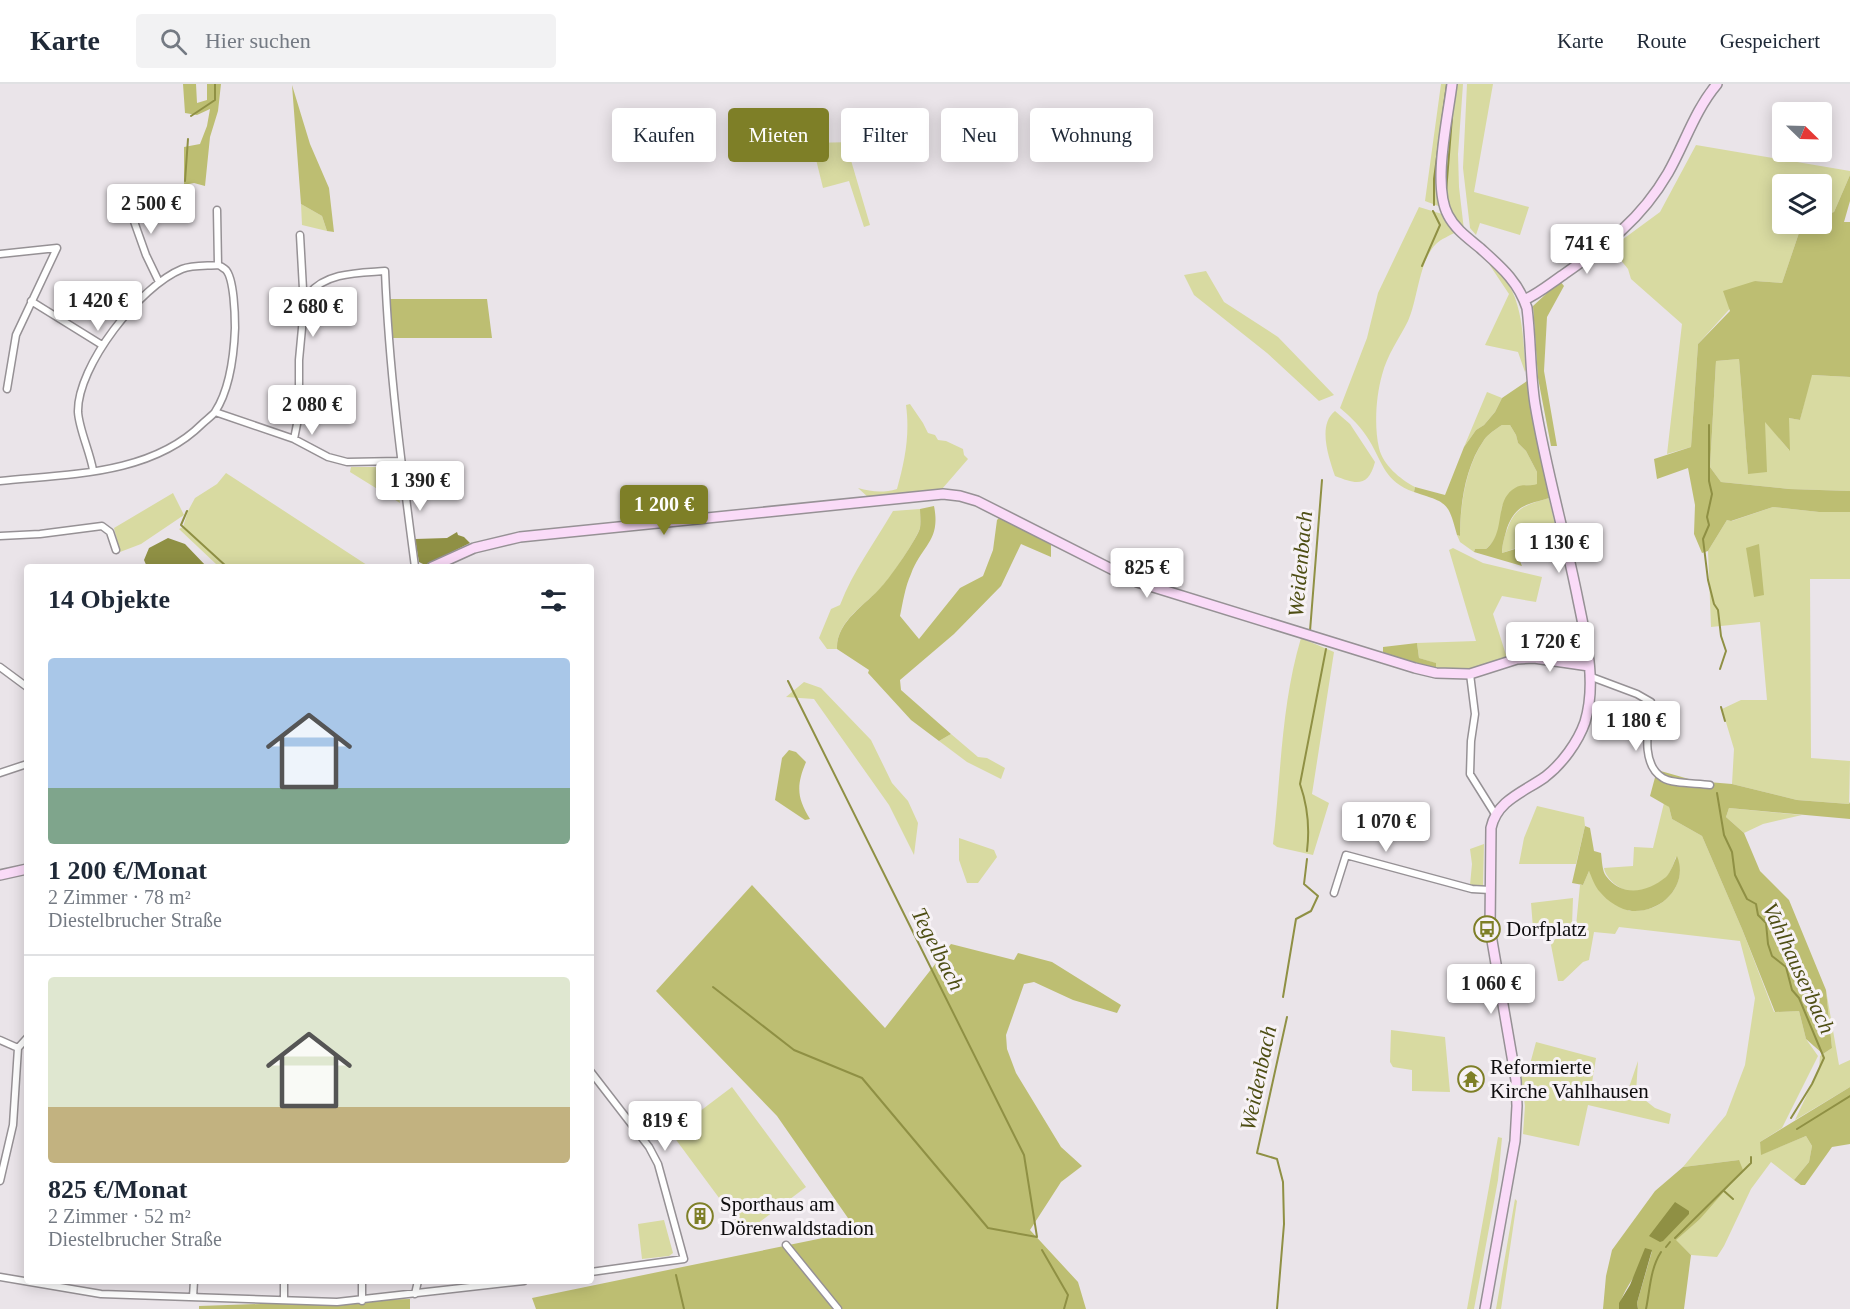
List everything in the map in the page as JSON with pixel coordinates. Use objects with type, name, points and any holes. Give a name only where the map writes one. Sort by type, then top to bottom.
[{"type":"street","points":[[1452,84],[1441,177],[1442,196],[1446,210],[1455,225],[1512,278],[1524,300],[1530,332],[1535,403],[1576,590],[1589,671],[1589,697],[1585,720],[1571,748],[1554,769],[1504,803],[1495,814],[1491,828],[1491,929],[1516,1080],[1517,1106],[1515,1141],[1485,1309]]},
{"type":"street","points":[[1524,300],[1590,256],[1632,222],[1654,195],[1707,97],[1718,84]]},
{"type":"street","points":[[125,196],[146,255],[159,282]]},
{"type":"street","points":[[217,210],[218,265]]},
{"type":"street","points":[[294,440],[299,414],[299,360],[304,307],[300,235]]},
{"type":"street","points":[[0,254],[57,248],[16,335],[7,389]]},
{"type":"street","points":[[0,481],[104,469],[145,459],[165,451],[191,435],[215,412],[231,374],[235,327],[230,280],[226,269],[218,265],[184,268],[159,282],[139,300],[102,345],[83,383],[78,413],[93,470]]},
{"type":"street","points":[[304,307],[309,294],[339,275],[385,271],[388,345],[400,461],[415,564]]},
{"type":"street","points":[[31,301],[102,345]]},
{"type":"street","points":[[215,412],[294,440],[328,457],[347,462],[400,461]]},
{"type":"street","points":[[438,564],[491,542],[520,537],[930,495],[954,496],[977,501],[1137,582],[1415,668],[1436,673],[1470,674],[1522,658],[1547,659],[1589,671],[1651,702],[1648,748],[1651,765],[1663,778],[1710,785]]},
{"type":"street","points":[[0,536],[40,534],[102,526],[110,532],[116,550]]},
{"type":"street","points":[[0,667],[24,685]]},
{"type":"street","points":[[1470,674],[1475,714],[1470,774],[1495,814]]},
{"type":"street","points":[[0,773],[24,765]]},
{"type":"street","points":[[1335,893],[1346,855],[1475,890],[1490,890]]},
{"type":"street","points":[[0,875],[24,870]]},
{"type":"street","points":[[0,1040],[18,1048]]},
{"type":"street","points":[[0,1181],[13,1125],[18,1048],[24,1041]]},
{"type":"street","points":[[594,1076],[643,1137],[654,1155],[684,1259],[594,1272]]},
{"type":"street","points":[[786,1245],[838,1309]]},
{"type":"street","points":[[0,1277],[24,1281]]},
{"type":"street","points":[[42,1284],[101,1294],[284,1300],[362,1300],[499,1284]]},
{"type":"street","points":[[193,1297],[194,1284]]},
{"type":"street","points":[[284,1284],[284,1300]]},
{"type":"street","points":[[362,1300],[363,1284]]},
{"type":"street","points":[[415,1294],[417,1284]]},
{"type":"green space","points":[[1441,84],[1449,84],[1441,207],[1425,201]]},
{"type":"green space","points":[[1455,84],[1463,84],[1458,154],[1464,230],[1449,206],[1444,186],[1446,142]]},
{"type":"green space","points":[[1467,84],[1493,84],[1474,192],[1529,207],[1520,235],[1480,223],[1476,235],[1470,228],[1463,168]]},
{"type":"green space","points":[[841,142],[841,162],[851,162],[870,225],[864,227],[849,181],[823,188],[817,162],[829,162],[829,143]]},
{"type":"green space","points":[[1696,145],[1772,158],[1772,162],[1797,162],[1850,171],[1832,213],[1832,174],[1772,174],[1772,234],[1799,234],[1782,283],[1755,281],[1698,344],[1691,447],[1667,454],[1682,324],[1631,279],[1628,269],[1611,248],[1660,212]]},
{"type":"green space","points":[[301,204],[322,216],[327,231],[302,225]]},
{"type":"green space","points":[[1419,207],[1442,214],[1456,232],[1436,244],[1430,251],[1422,270],[1408,321],[1384,368],[1376,411],[1377,439],[1381,454],[1398,476],[1415,487],[1414,492],[1396,483],[1382,465],[1366,435],[1356,422],[1340,408],[1367,338],[1378,293]]},
{"type":"green space","points":[[1489,264],[1509,285],[1515,298],[1522,326],[1525,372],[1518,352],[1485,345],[1509,294]]},
{"type":"green space","points":[[1206,271],[1224,302],[1278,337],[1334,395],[1319,401],[1267,353],[1194,295],[1184,275]]},
{"type":"green space","points":[[1739,359],[1748,473],[1765,421],[1789,450],[1789,418],[1800,420],[1811,375],[1850,377],[1850,491],[1789,489],[1721,482],[1710,467],[1716,361]]},
{"type":"green space","points":[[1487,392],[1502,398],[1495,412],[1484,425],[1476,430],[1464,447]]},
{"type":"green space","points":[[910,404],[928,433],[935,435],[938,440],[963,449],[968,459],[942,489],[869,498],[858,488],[878,491],[897,489],[906,447],[906,405]]},
{"type":"green space","points":[[1335,411],[1350,424],[1375,462],[1369,476],[1360,482],[1335,476],[1326,442],[1326,433],[1330,417]]},
{"type":"green space","points":[[1502,425],[1510,425],[1518,443],[1526,451],[1537,472],[1537,485],[1526,485],[1502,506],[1499,530],[1494,540],[1486,549],[1475,549],[1474,552],[1460,542],[1457,535],[1460,536],[1465,486],[1468,474],[1484,440]]},
{"type":"green space","points":[[351,467],[392,467],[395,471],[400,503],[350,472]]},
{"type":"green space","points":[[226,473],[365,564],[216,564],[179,529],[183,527],[195,498],[217,484]]},
{"type":"green space","points":[[173,493],[184,515],[141,544],[120,552],[114,528]]},
{"type":"green space","points":[[1549,498],[1557,534],[1502,553],[1505,535],[1518,511]]},
{"type":"green space","points":[[1773,507],[1819,512],[1850,512],[1850,579],[1810,579],[1811,758],[1850,761],[1849,804],[1797,800],[1732,784],[1734,749],[1722,709],[1741,700],[1767,700],[1760,622],[1711,627],[1708,551],[1727,520],[1732,521]]},
{"type":"green space","points":[[920,509],[920,528],[903,558],[882,587],[846,622],[838,639],[837,649],[827,649],[819,638],[831,609],[840,605],[858,568],[893,511]]},
{"type":"green space","points":[[1453,548],[1483,563],[1542,577],[1536,602],[1502,596],[1493,614],[1507,658],[1467,671],[1436,669],[1435,663],[1419,658],[1417,643],[1476,641],[1449,550]]},
{"type":"green space","points":[[1301,638],[1334,652],[1312,794],[1329,803],[1313,855],[1277,847],[1273,844],[1285,715]]},
{"type":"green space","points":[[804,682],[821,688],[871,740],[892,783],[908,801],[918,823],[914,855],[889,805],[814,699],[786,697]]},
{"type":"green space","points":[[951,734],[978,757],[987,758],[1005,768],[1001,779],[967,762],[939,741]]},
{"type":"green space","points":[[1664,803],[1669,807],[1672,819],[1702,836],[1742,929],[1774,1012],[1799,1011],[1806,1039],[1818,1056],[1782,1128],[1760,1142],[1762,1154],[1806,1136],[1812,1146],[1809,1162],[1794,1180],[1771,1162],[1751,1189],[1717,1257],[1691,1255],[1675,1240],[1699,1220],[1739,1160],[1683,1167],[1726,1115],[1745,1065],[1755,998],[1740,941],[1619,927],[1615,934],[1594,932],[1589,960],[1583,962],[1563,981],[1558,981],[1551,945],[1561,931],[1576,926],[1580,885],[1583,885],[1589,871],[1629,911],[1653,908],[1674,891],[1679,874],[1676,857],[1669,874],[1663,880],[1649,888],[1635,892],[1625,890],[1615,884],[1608,877],[1604,868],[1633,866],[1634,847],[1653,848]]},
{"type":"green space","points":[[1537,806],[1584,817],[1585,826],[1576,864],[1519,864],[1524,838]]},
{"type":"green space","points":[[1729,808],[1802,815],[1763,824],[1744,833],[1726,817]]},
{"type":"green space","points":[[959,838],[994,850],[997,857],[978,883],[967,883],[959,860]]},
{"type":"green space","points":[[1484,844],[1483,886],[1470,885],[1472,864],[1470,849]]},
{"type":"green space","points":[[1573,898],[1572,925],[1561,929],[1533,928],[1531,903]]},
{"type":"green space","points":[[1826,990],[1839,1065],[1850,1060],[1850,1087],[1795,1120],[1819,1069],[1820,1056],[1832,1048]]},
{"type":"green space","points":[[1391,1030],[1445,1037],[1450,1092],[1412,1091],[1412,1070],[1393,1067],[1390,1062]]},
{"type":"green space","points":[[1536,1042],[1596,1058],[1590,1095],[1625,1099],[1638,1061],[1636,1093],[1655,1108],[1671,1114],[1669,1124],[1588,1105],[1579,1146],[1523,1134],[1525,1106],[1521,1076],[1527,1075]]},
{"type":"green space","points":[[732,1087],[806,1187],[745,1233],[671,1133]]},
{"type":"green space","points":[[1498,1137],[1502,1138],[1498,1180],[1474,1309],[1467,1309]]},
{"type":"green space","points":[[1515,1199],[1517,1201],[1501,1309],[1496,1309]]},
{"type":"green space","points":[[664,1220],[673,1253],[669,1256],[642,1259],[638,1224]]},
{"type":"shaded area","points":[[183,84],[196,84],[197,103],[207,100],[207,84],[221,84],[218,111],[210,137],[205,186],[194,183],[184,185],[184,147],[200,144],[210,109],[197,115],[185,113]]},
{"type":"shaded area","points":[[292,85],[310,144],[329,188],[334,232],[327,231],[322,216],[301,204]]},
{"type":"shaded area","points":[[1850,175],[1850,201],[1844,222],[1850,222],[1850,377],[1812,375],[1800,420],[1789,418],[1790,451],[1765,422],[1767,472],[1748,474],[1739,359],[1716,361],[1710,467],[1721,482],[1789,489],[1850,491],[1850,512],[1819,512],[1773,507],[1731,521],[1727,520],[1708,551],[1702,553],[1694,534],[1695,505],[1688,468],[1657,479],[1654,459],[1691,447],[1698,344],[1730,311],[1723,291],[1755,281],[1782,283],[1799,234],[1832,234],[1832,213]]},
{"type":"shaded area","points":[[1560,281],[1564,286],[1547,317],[1544,371],[1557,446],[1551,446],[1538,378],[1533,306]]},
{"type":"shaded area","points":[[388,299],[487,299],[492,338],[389,338]]},
{"type":"shaded area","points":[[1527,381],[1549,498],[1528,504],[1518,510],[1510,520],[1502,553],[1515,549],[1522,566],[1474,552],[1475,549],[1486,549],[1492,542],[1508,494],[1523,485],[1537,484],[1537,472],[1526,451],[1518,443],[1510,425],[1502,425],[1488,436],[1472,462],[1463,499],[1460,536],[1457,535],[1451,515],[1445,505],[1414,492],[1415,487],[1445,495],[1464,447],[1476,430],[1484,425],[1495,412],[1502,398]]},
{"type":"shaded area","points":[[934,506],[933,535],[915,564],[904,595],[900,616],[919,639],[960,588],[983,576],[993,550],[999,518],[1040,537],[1051,545],[1051,557],[1021,544],[1001,586],[954,634],[900,680],[901,690],[951,734],[939,741],[911,720],[868,673],[869,670],[837,649],[841,630],[853,614],[886,582],[914,540],[920,528],[920,509]]},
{"type":"shaded area","points":[[457,532],[470,543],[428,564],[419,562],[415,539],[447,538]]},
{"type":"shaded area","points":[[168,538],[185,544],[204,564],[146,564],[144,560],[149,548]]},
{"type":"shaded area","points":[[1759,544],[1764,595],[1754,597],[1746,548]]},
{"type":"shaded area","points":[[1417,643],[1419,658],[1436,663],[1436,669],[1383,656],[1383,647]]},
{"type":"shaded area","points":[[789,750],[796,752],[806,762],[799,792],[802,805],[810,819],[805,820],[775,800],[782,758]]},
{"type":"shaded area","points":[[1657,770],[1696,781],[1732,784],[1797,800],[1849,804],[1850,802],[1850,819],[1729,808],[1726,817],[1744,833],[1760,871],[1789,900],[1826,990],[1832,1048],[1823,1054],[1806,1039],[1799,1011],[1775,1012],[1702,836],[1672,819],[1669,807],[1650,796]]},
{"type":"shaded area","points":[[1585,826],[1590,828],[1594,851],[1601,853],[1605,874],[1612,883],[1627,890],[1651,886],[1668,875],[1677,856],[1680,867],[1676,887],[1663,902],[1643,910],[1632,911],[1619,907],[1606,899],[1597,888],[1589,871],[1583,885],[1572,883]]},
{"type":"shaded area","points":[[752,885],[885,1028],[951,944],[1014,960],[1018,953],[1052,962],[1121,1005],[1117,1013],[1073,1000],[1034,982],[1024,984],[1006,1035],[1007,1049],[1016,1073],[1061,1147],[1082,1166],[1061,1182],[1030,1230],[1078,1282],[1086,1309],[536,1309],[532,1298],[857,1231],[777,1116],[656,991]]},
{"type":"shaded area","points":[[1850,1087],[1850,1144],[1832,1147],[1805,1185],[1794,1180],[1809,1162],[1812,1146],[1806,1136],[1761,1155],[1760,1142]]},
{"type":"shaded area","points":[[1739,1160],[1743,1170],[1699,1220],[1676,1240],[1691,1255],[1684,1309],[1638,1309],[1637,1303],[1652,1251],[1628,1287],[1619,1309],[1603,1309],[1606,1276],[1612,1250],[1655,1191],[1683,1167]]},
{"type":"shaded area","points":[[1675,1202],[1689,1211],[1689,1214],[1663,1241],[1660,1242],[1649,1236]]},
{"type":"shaded area","points":[[1645,1248],[1652,1250],[1637,1303],[1638,1309],[1619,1309],[1619,1303],[1630,1285]]},
{"type":"shaded area","points":[[410,1299],[410,1309],[199,1309],[199,1306]]},
{"type":"waterway","points":[[191,116],[215,100],[215,84]]},
{"type":"waterway","points":[[1434,205],[1434,179],[1447,84]]},
{"type":"waterway","points":[[1446,192],[1452,117]]},
{"type":"waterway","points":[[185,181],[188,139]]},
{"type":"waterway","points":[[1450,209],[1453,215]]},
{"type":"waterway","points":[[1422,266],[1440,225],[1433,211]]},
{"type":"waterway","name":"Vahlhauserbach","points":[[1709,425],[1709,481],[1712,494],[1707,517],[1709,525],[1703,539],[1708,580],[1714,604],[1718,610],[1721,636],[1726,651],[1720,669]]},
{"type":"waterway","name":"Weidenbach","points":[[1311,631],[1322,480]]},
{"type":"waterway","points":[[187,511],[181,525],[224,564]]},
{"type":"waterway","name":"Weidenbach","points":[[1307,851],[1308,817],[1300,784],[1326,649]]},
{"type":"waterway","name":"Tegelbach","points":[[713,987],[794,1050],[862,1078],[988,1228],[1037,1237],[1024,1155],[788,681]]},
{"type":"waterway","name":"Vahlhauserbach","points":[[1721,707],[1725,721]]},
{"type":"waterway","name":"Vahlhauserbach","points":[[1717,793],[1724,835],[1732,852],[1735,875],[1747,899],[1756,904],[1758,915],[1766,923],[1772,956],[1786,967],[1792,990],[1799,998],[1824,1058],[1812,1084],[1791,1118]]},
{"type":"waterway","name":"Weidenbach","points":[[1283,997],[1296,919],[1311,911],[1318,896],[1304,884],[1307,859]]},
{"type":"waterway","name":"Weidenbach","points":[[1277,1309],[1284,1224],[1283,1182],[1277,1159],[1257,1153],[1287,1017]]},
{"type":"waterway","points":[[1797,1129],[1850,1096]]},
{"type":"waterway","points":[[1675,1238],[1751,1163],[1751,1157]]},
{"type":"waterway","points":[[1724,1191],[1733,1199]]},
{"type":"waterway","points":[[1666,1247],[1670,1242]]},
{"type":"waterway","name":"Tegelbach","points":[[1042,1250],[1068,1295],[1064,1309]]},
{"type":"waterway","points":[[1646,1309],[1652,1272],[1661,1252]]},
{"type":"waterway","points":[[676,1275],[684,1309]]},
{"type":"place","name":"Dorfplatz","points":[[1487,929]]},
{"type":"place","name":"Reformierte Kirche Vahlhausen","points":[[1471,1079]]},
{"type":"place","name":"Sporthaus am Dörenwaldstadion","points":[[700,1216]]}]
